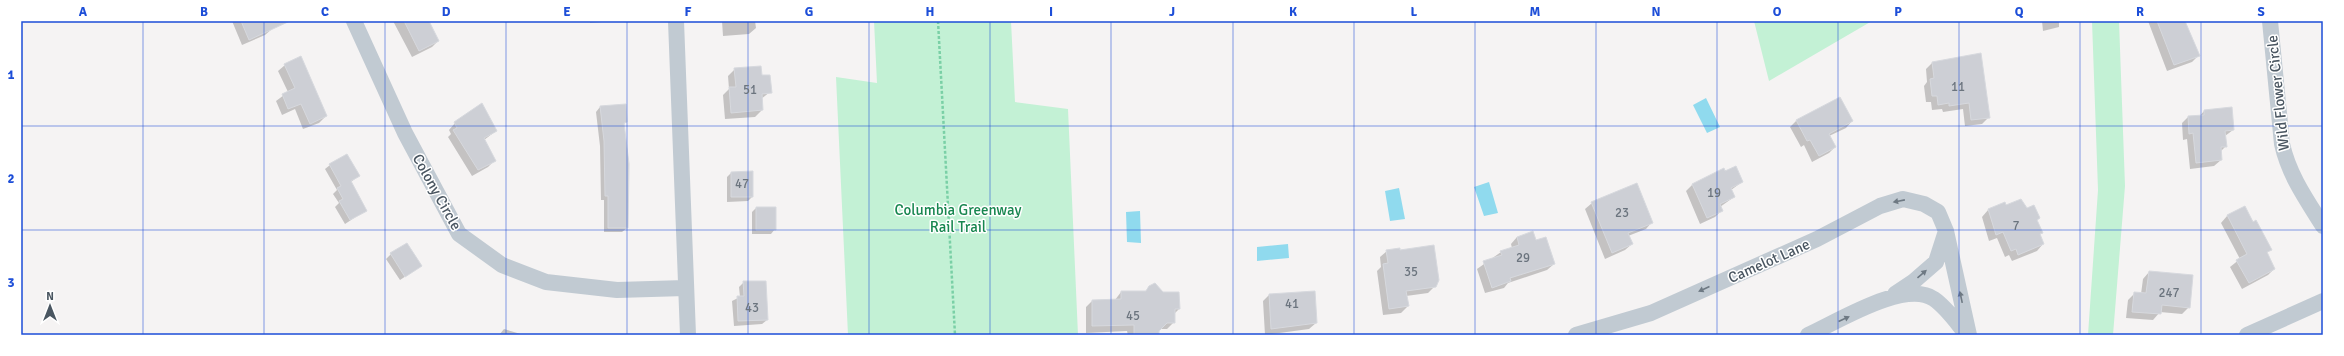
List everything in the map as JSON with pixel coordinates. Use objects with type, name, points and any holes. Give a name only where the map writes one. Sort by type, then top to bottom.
[{"type":"street","name":"Colony Circle","points":[[354,21],[405,133],[459,234],[502,265],[546,282],[617,290],[685,288]]},
{"type":"street","points":[[676,21],[685,288],[688,335]]},
{"type":"street","name":"Wild Flower Circle","points":[[2270,21],[2282,144],[2286,161],[2292,178],[2323,226]]},
{"type":"street","name":"Camelot Lane","points":[[1576,335],[1658,310],[1817,239],[1880,206],[1903,199],[1924,204],[1938,212],[1946,231],[1968,335]]},
{"type":"street","name":"Camelot Lane","points":[[1808,335],[1890,297],[1913,282],[1936,262],[1946,231]]},
{"type":"street","name":"Camelot Lane","points":[[1890,297],[1915,294],[1933,298],[1948,312],[1968,335]]},
{"type":"street","points":[[2247,335],[2323,301]]},
{"type":"path","points":[[938,21],[955,335]]},
{"type":"green space","name":"Columbia Greenway Rail Trail","points":[[874,21],[1011,21],[1015,102],[1068,109],[1078,335],[848,335],[836,77],[877,83]]},
{"type":"green space","points":[[1754,21],[1872,21],[1769,81]]},
{"type":"green space","points":[[2092,21],[2119,21],[2125,186],[2113,335],[2088,335],[2098,190]]},
{"type":"water","points":[[1706,98],[1720,127],[1707,133],[1693,105]]},
{"type":"water","points":[[1489,182],[1498,213],[1484,216],[1474,187]]},
{"type":"water","points":[[1399,188],[1405,219],[1390,221],[1385,191]]},
{"type":"water","points":[[1140,211],[1141,243],[1127,242],[1126,212]]},
{"type":"water","points":[[1288,244],[1289,258],[1257,261],[1257,247]]},
{"type":"building","points":[[241,21],[290,21],[249,40]]},
{"type":"building","points":[[404,21],[429,21],[439,41],[419,51]]},
{"type":"building","points":[[2157,21],[2185,21],[2200,56],[2174,65]]},
{"type":"building","points":[[1981,53],[1990,118],[1971,120],[1969,103],[1949,106],[1949,103],[1938,105],[1937,96],[1932,96],[1930,79],[1934,78],[1932,62]]},
{"type":"building","points":[[301,56],[327,116],[310,124],[301,104],[288,109],[282,94],[295,88],[284,64]]},
{"type":"building","points":[[761,66],[762,75],[770,75],[772,93],[762,94],[763,110],[731,113],[729,87],[736,87],[734,68]]},
{"type":"building","points":[[1840,97],[1853,121],[1829,134],[1836,147],[1819,156],[1810,140],[1807,141],[1796,120]]},
{"type":"building","points":[[482,103],[497,131],[484,138],[496,161],[478,170],[453,130],[457,128],[454,122]]},
{"type":"building","points":[[626,104],[627,122],[624,123],[629,164],[628,228],[608,228],[608,196],[605,196],[604,141],[600,106]]},
{"type":"building","points":[[2232,107],[2234,130],[2225,131],[2227,147],[2221,147],[2222,160],[2196,163],[2193,133],[2189,134],[2188,116],[2204,115],[2204,110]]},
{"type":"building","points":[[347,154],[360,176],[351,181],[367,211],[350,220],[339,201],[343,199],[337,188],[341,186],[329,164]]},
{"type":"building","points":[[1736,166],[1743,182],[1731,188],[1735,197],[1720,204],[1723,211],[1707,218],[1692,184],[1724,168],[1725,171]]},
{"type":"building","points":[[753,171],[753,197],[731,197],[731,172]]},
{"type":"building","points":[[1637,183],[1653,223],[1628,233],[1633,244],[1612,253],[1591,202]]},
{"type":"building","points":[[2021,199],[2027,208],[2034,205],[2040,218],[2037,220],[2043,233],[2040,234],[2044,244],[2018,255],[2016,249],[2011,251],[2003,232],[1996,235],[1988,209],[2005,202],[2006,205]]},
{"type":"building","points":[[2245,206],[2253,222],[2256,220],[2272,250],[2267,252],[2275,269],[2249,283],[2236,260],[2247,254],[2227,215]]},
{"type":"building","points":[[756,207],[776,207],[776,230],[756,230]]},
{"type":"building","points":[[1533,231],[1536,240],[1546,237],[1555,264],[1510,278],[1511,281],[1492,288],[1483,261],[1502,255],[1500,251],[1519,245],[1517,237]]},
{"type":"building","points":[[407,243],[422,266],[405,277],[390,253]]},
{"type":"building","points":[[1434,245],[1439,280],[1436,287],[1406,291],[1409,306],[1389,309],[1383,264],[1388,263],[1386,250],[1400,248],[1400,250]]},
{"type":"building","points":[[2149,271],[2193,275],[2190,308],[2162,305],[2161,314],[2132,312],[2134,292],[2146,293]]},
{"type":"building","points":[[743,281],[766,281],[768,320],[738,321],[737,296],[744,296]]},
{"type":"building","points":[[1155,283],[1163,292],[1179,292],[1180,309],[1175,309],[1175,323],[1167,323],[1159,331],[1159,335],[1134,335],[1134,325],[1092,326],[1092,300],[1121,299],[1121,291],[1146,291],[1149,286]]},
{"type":"building","points":[[1315,291],[1317,323],[1271,329],[1269,294]]}]
